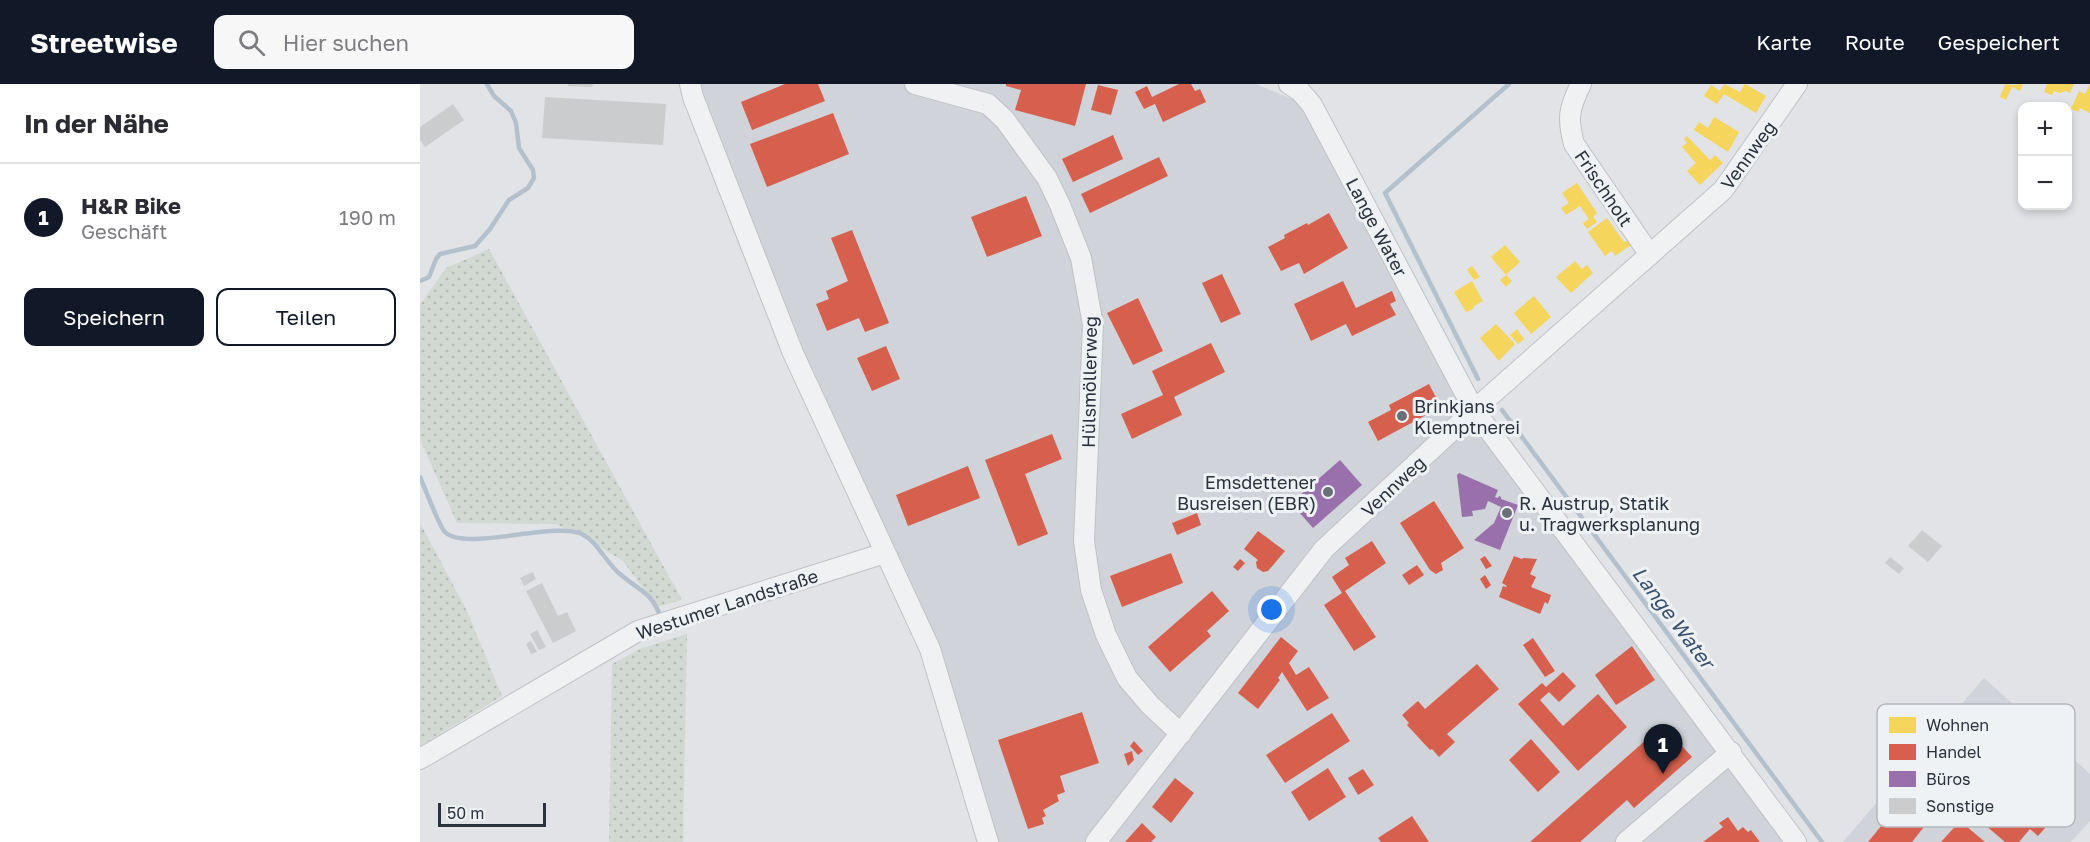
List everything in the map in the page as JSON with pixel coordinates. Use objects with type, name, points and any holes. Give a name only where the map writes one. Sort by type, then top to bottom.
[{"type":"street","points":[[690,84],[693,97],[793,353],[930,649],[988,842]]},
{"type":"street","name":"Hülsmöllerweg","points":[[915,84],[988,104],[1005,120],[1047,178],[1060,205],[1080,258],[1093,324],[1084,541],[1091,590],[1106,635],[1127,678],[1150,705],[1181,734]]},
{"type":"street","name":"Lange Water","points":[[1289,84],[1300,91],[1312,105],[1474,410],[1796,842]]},
{"type":"street","name":"Frischholt","points":[[1581,84],[1570,105],[1569,124],[1574,144],[1650,255]]},
{"type":"street","name":"Vennweg","points":[[1096,842],[1324,549],[1474,410],[1724,190],[1797,84]]},
{"type":"street","name":"Westumer Landstraße","points":[[420,759],[638,631],[885,553]]},
{"type":"street","points":[[1626,842],[1731,752]]},
{"type":"shaded area","points":[[698,84],[1256,84],[1301,103],[1459,401],[1784,842],[996,842],[950,692],[811,375]]},
{"type":"shaded area","points":[[489,249],[682,600],[657,607],[623,561],[586,538],[556,524],[457,523],[420,439],[420,305],[446,268]]},
{"type":"shaded area","points":[[420,523],[467,611],[502,696],[420,746]]},
{"type":"shaded area","points":[[687,634],[683,842],[609,842],[612,664],[642,648]]},
{"type":"shaded area","points":[[1984,678],[2013,704],[1962,704]]},
{"type":"shaded area","points":[[2075,760],[2090,774],[2090,821],[2071,842],[1843,842],[1877,802],[1877,827],[2075,827]]},
{"type":"building: Wohnen","points":[[1724,84],[1740,92],[1745,84],[1766,96],[1756,113],[1724,94],[1717,104],[1704,96],[1711,85],[1720,91]]},
{"type":"building: Wohnen","points":[[2005,84],[2023,84],[2020,91],[2012,87],[2006,100],[2000,97]]},
{"type":"building: Wohnen","points":[[2047,84],[2074,84],[2070,93],[2054,91],[2052,95],[2044,92]]},
{"type":"building: Wohnen","points":[[2090,84],[2090,113],[2080,108],[2079,112],[2072,109],[2079,91],[2085,94]]},
{"type":"building: Wohnen","points":[[1714,117],[1739,132],[1728,152],[1694,130],[1699,122],[1708,128]]},
{"type":"building: Wohnen","points":[[1687,136],[1710,160],[1715,155],[1723,163],[1700,185],[1687,171],[1696,163],[1682,147],[1687,143],[1684,139]]},
{"type":"building: Wohnen","points":[[1577,183],[1597,213],[1593,217],[1597,222],[1587,229],[1583,223],[1589,219],[1580,206],[1566,215],[1561,208],[1569,203],[1562,193]]},
{"type":"building: Wohnen","points":[[1607,218],[1624,242],[1628,240],[1631,245],[1615,256],[1612,251],[1605,256],[1588,232]]},
{"type":"building: Wohnen","points":[[1505,245],[1520,262],[1506,275],[1491,257]]},
{"type":"building: Wohnen","points":[[1575,261],[1582,269],[1587,265],[1593,273],[1571,293],[1556,277]]},
{"type":"building: Wohnen","points":[[1472,266],[1480,277],[1474,280],[1467,270]]},
{"type":"building: Wohnen","points":[[1506,275],[1512,281],[1506,287],[1500,280]]},
{"type":"building: Wohnen","points":[[1472,281],[1483,301],[1466,312],[1454,292]]},
{"type":"building: Wohnen","points":[[1534,296],[1551,317],[1531,334],[1514,313]]},
{"type":"building: Wohnen","points":[[1496,324],[1515,344],[1499,361],[1480,338]]},
{"type":"building: Wohnen","points":[[1517,329],[1524,339],[1518,344],[1510,335]]},
{"type":"building: Handel","points":[[785,84],[818,84],[825,101],[752,130],[741,102]]},
{"type":"building: Handel","points":[[1006,84],[1086,84],[1075,126],[1015,110],[1021,90],[1006,86]]},
{"type":"building: Handel","points":[[1179,84],[1191,84],[1195,91],[1200,89],[1206,102],[1163,122],[1155,104],[1144,109],[1135,92],[1147,86],[1152,97]]},
{"type":"building: Handel","points":[[1098,85],[1118,90],[1111,115],[1091,110]]},
{"type":"building: Handel","points":[[833,113],[849,154],[767,187],[750,144]]},
{"type":"building: Handel","points":[[1113,135],[1123,159],[1073,182],[1062,159]]},
{"type":"building: Handel","points":[[1159,157],[1168,176],[1090,213],[1081,194]]},
{"type":"building: Handel","points":[[1026,196],[1042,236],[987,257],[971,217]]},
{"type":"building: Handel","points":[[1329,213],[1348,248],[1304,274],[1299,263],[1281,271],[1268,247],[1285,238],[1284,235]]},
{"type":"building: Handel","points":[[852,230],[889,323],[865,332],[859,318],[827,331],[816,304],[829,299],[826,291],[848,281],[831,238]]},
{"type":"building: Handel","points":[[1222,274],[1241,314],[1221,323],[1202,283]]},
{"type":"building: Handel","points":[[1343,281],[1356,308],[1392,291],[1396,301],[1390,304],[1396,315],[1352,336],[1346,324],[1311,341],[1294,304]]},
{"type":"building: Handel","points":[[1138,298],[1163,351],[1133,365],[1107,313]]},
{"type":"building: Handel","points":[[1211,343],[1225,372],[1174,397],[1182,415],[1132,439],[1121,414],[1163,395],[1152,371]]},
{"type":"building: Handel","points":[[886,346],[900,379],[872,391],[857,358]]},
{"type":"building: Handel","name":"Brinkjans Klemptnerei","points":[[1429,384],[1441,407],[1378,441],[1368,422],[1391,410],[1389,405]]},
{"type":"building: Handel","points":[[1052,434],[1062,459],[1025,474],[1048,534],[1018,546],[985,460]]},
{"type":"building: Handel","points":[[968,466],[980,498],[908,526],[896,495]]},
{"type":"building: Handel","points":[[1434,501],[1464,548],[1441,563],[1443,570],[1436,574],[1430,570],[1400,523]]},
{"type":"building: Handel","points":[[1197,513],[1201,525],[1177,535],[1172,523]]},
{"type":"building: Handel","points":[[1258,531],[1285,551],[1268,571],[1263,572],[1257,568],[1258,560],[1244,549]]},
{"type":"building: Handel","points":[[1372,541],[1386,563],[1345,591],[1376,637],[1354,651],[1324,605],[1342,593],[1332,577],[1349,565],[1345,558]]},
{"type":"building: Handel","points":[[1171,553],[1183,583],[1122,607],[1110,576]]},
{"type":"building: Handel","points":[[1485,556],[1492,566],[1486,569],[1480,559]]},
{"type":"building: Handel","points":[[1514,556],[1522,559],[1537,559],[1530,574],[1536,577],[1531,587],[1551,595],[1548,604],[1545,602],[1540,614],[1499,597],[1503,586],[1507,586],[1502,583]]},
{"type":"building: Handel","points":[[1240,559],[1245,563],[1238,571],[1233,567]]},
{"type":"building: Handel","points":[[1417,565],[1424,575],[1409,585],[1402,575]]},
{"type":"building: Handel","points":[[1485,575],[1491,585],[1486,589],[1480,579]]},
{"type":"building: Handel","points":[[1212,591],[1229,611],[1207,631],[1211,636],[1170,672],[1148,647]]},
{"type":"building: Handel","points":[[1281,637],[1298,651],[1289,663],[1296,675],[1309,667],[1329,698],[1307,711],[1282,672],[1278,678],[1280,680],[1258,709],[1238,693]]},
{"type":"building: Handel","points":[[1533,638],[1555,671],[1545,677],[1523,645]]},
{"type":"building: Handel","points":[[1632,646],[1655,680],[1616,705],[1595,675]]},
{"type":"building: Handel","points":[[1477,664],[1499,689],[1447,734],[1455,742],[1439,757],[1407,725],[1409,723],[1402,715],[1418,701],[1425,709]]},
{"type":"building: Handel","points":[[1563,672],[1576,686],[1559,702],[1549,692],[1540,700],[1563,726],[1598,694],[1627,727],[1578,771],[1518,704],[1542,683],[1546,687]]},
{"type":"building: Handel","points":[[1082,712],[1099,763],[1060,776],[1065,792],[1057,795],[1059,801],[1043,810],[1046,816],[1042,818],[1044,824],[1028,829],[998,740]]},
{"type":"building: Handel","points":[[1332,713],[1350,741],[1285,783],[1266,755]]},
{"type":"building: Handel","points":[[1663,725],[1692,757],[1634,808],[1627,800],[1580,842],[1530,842]]},
{"type":"building: Handel","points":[[1531,739],[1560,772],[1538,792],[1509,760]]},
{"type":"building: Handel","points":[[1134,741],[1143,751],[1138,755],[1130,746]]},
{"type":"building: Handel","points":[[1132,751],[1134,760],[1128,766],[1124,754]]},
{"type":"building: Handel","points":[[1328,768],[1346,797],[1309,821],[1291,792]]},
{"type":"building: Handel","points":[[1363,769],[1374,785],[1358,795],[1348,778]]},
{"type":"building: Handel","points":[[1175,778],[1194,793],[1171,823],[1152,807]]},
{"type":"building: Handel","points":[[1412,816],[1429,842],[1381,842],[1378,838]]},
{"type":"building: Handel","points":[[1728,817],[1738,831],[1743,827],[1748,832],[1751,830],[1760,842],[1703,842],[1723,827],[1719,823]]},
{"type":"building: Handel","points":[[1142,823],[1156,837],[1151,842],[1125,842]]},
{"type":"building: Handel","points":[[1880,827],[1924,827],[1912,842],[1868,842]]},
{"type":"building: Handel","points":[[1955,827],[1967,827],[1985,842],[1941,842]]},
{"type":"building: Handel","points":[[1987,827],[2046,827],[2038,836],[2030,829],[2019,842],[2005,842]]},
{"type":"building: Büros","points":[[1340,460],[1362,485],[1313,528],[1291,503]]},
{"type":"building: Büros","name":"R. Austrup, Statik u. Tragwerksplanung","points":[[1459,473],[1498,490],[1495,497],[1499,496],[1501,499],[1518,505],[1500,550],[1474,540],[1494,523],[1501,507],[1488,501],[1485,509],[1472,511],[1473,516],[1462,517],[1457,475]]},
{"type":"building: Sonstige","points":[[568,84],[593,84],[592,87],[568,86]]},
{"type":"building: Sonstige","points":[[545,97],[666,104],[663,145],[542,138]]},
{"type":"building: Sonstige","points":[[453,104],[464,120],[425,147],[420,140],[420,127]]},
{"type":"building: Sonstige","points":[[1922,530],[1942,546],[1928,562],[1908,546]]},
{"type":"building: Sonstige","points":[[1890,557],[1904,568],[1899,574],[1885,563]]},
{"type":"building: Sonstige","points":[[533,572],[536,579],[524,586],[520,578]]},
{"type":"building: Sonstige","points":[[542,583],[558,616],[567,612],[576,631],[553,643],[526,591]]},
{"type":"building: Sonstige","points":[[537,630],[546,647],[539,650],[530,634]]},
{"type":"building: Sonstige","points":[[531,641],[537,652],[531,654],[526,644]]},
{"type":"waterway","points":[[420,281],[429,277],[440,254],[475,246],[490,229],[509,200],[528,188],[534,178],[533,170],[519,148],[516,123],[511,111],[494,96],[487,84]]},
{"type":"waterway","name":"Lange Water","points":[[1478,379],[1385,193],[1509,84]]},
{"type":"waterway","name":"Lange Water","points":[[1502,410],[1822,842]]},
{"type":"waterway","points":[[420,477],[445,532],[455,537],[471,539],[552,531],[582,534],[593,542],[615,569],[649,596],[660,616]]},
{"type":"place","name":"Brinkjans Klemptnerei","points":[[1402,416]]},
{"type":"place","name":"Emsdettener Busreisen (EBR)","points":[[1328,492]]},
{"type":"place","name":"R. Austrup, Statik u. Tragwerksplanung","points":[[1507,513]]},
{"type":"place","name":"H&R Bike","points":[[1663,774]]}]
